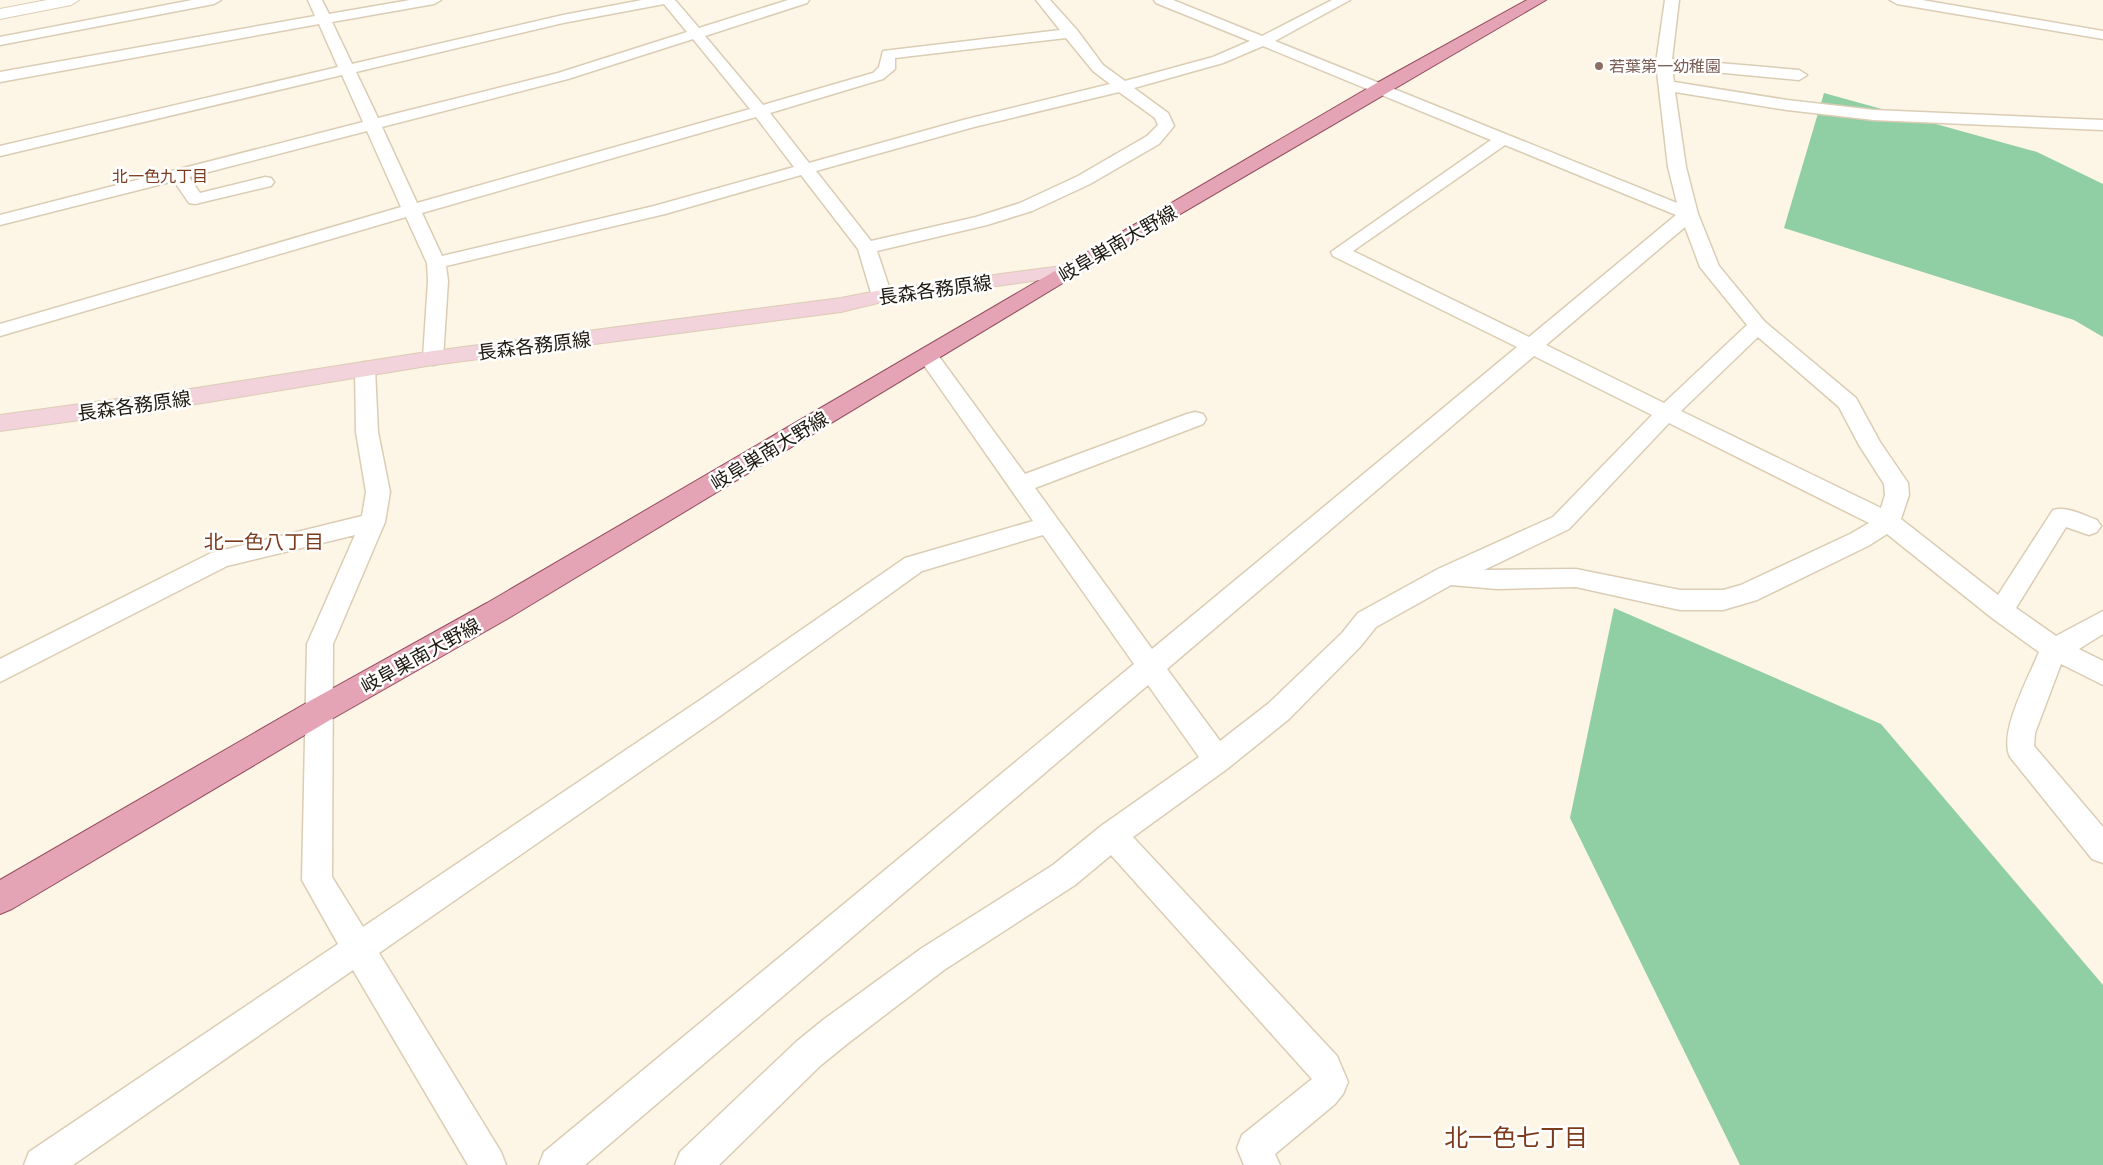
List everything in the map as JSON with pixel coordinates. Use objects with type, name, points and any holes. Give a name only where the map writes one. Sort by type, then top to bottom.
[{"type":"main road","name":"岐阜巣南大野線","points":[[0,898],[319,711],[498,611],[1069,271],[1381,88],[1538,0]]},
{"type":"main road","name":"長森各務原線","points":[[0,423],[190,397],[432,358],[840,305],[882,296],[1069,271]]},
{"type":"street","points":[[0,7],[36,0]]},
{"type":"street","points":[[0,14],[71,0]]},
{"type":"street","points":[[0,41],[214,0]]},
{"type":"street","points":[[315,0],[375,126],[436,262],[438,282],[432,358]]},
{"type":"street","points":[[0,77],[434,0]]},
{"type":"street","points":[[0,151],[562,19],[666,0],[698,35],[759,110],[867,248],[882,296]]},
{"type":"street","points":[[0,220],[375,126],[563,76],[698,35],[802,0]]},
{"type":"street","points":[[867,248],[981,221],[1026,207],[1084,180],[1154,140],[1166,126],[1162,116],[1098,68],[1043,0]]},
{"type":"street","points":[[1161,0],[1689,214]]},
{"type":"street","points":[[436,262],[659,210],[968,123],[1122,86],[1218,60],[1263,41],[1343,0]]},
{"type":"street","points":[[1447,576],[1497,580],[1576,578],[1680,600],[1723,600],[1748,593],[1859,540],[1888,522],[1897,495],[1896,484],[1870,445],[1848,403],[1758,326],[1710,267],[1689,214],[1677,167],[1664,62],[1672,0]]},
{"type":"street","points":[[1897,0],[2103,35]]},
{"type":"street","points":[[1955,10],[1975,0]]},
{"type":"street","points":[[2076,29],[2103,25]]},
{"type":"street","points":[[0,330],[412,210],[614,154],[878,76],[887,70],[888,54],[1072,34]]},
{"type":"street","points":[[1664,62],[1799,75]]},
{"type":"street","points":[[1667,86],[1874,115],[2103,125]]},
{"type":"street","points":[[1505,138],[1340,252],[1888,522],[2001,610],[2054,648],[2103,674]]},
{"type":"street","points":[[179,175],[195,199],[265,182]]},
{"type":"street","points":[[557,1165],[1689,214]]},
{"type":"street","points":[[693,1165],[808,1054],[842,1026],[933,959],[1064,875],[1112,835],[1218,760],[1280,711],[1351,640],[1367,620],[1447,576],[1561,523],[1666,413],[1758,326]]},
{"type":"street","points":[[928,356],[1218,760]]},
{"type":"street","points":[[365,369],[367,432],[378,492],[373,522],[320,644],[317,880],[357,950],[488,1165]]},
{"type":"street","points":[[1020,485],[1195,420]]},
{"type":"street","points":[[2001,610],[2061,516],[2089,526]]},
{"type":"street","points":[[0,670],[220,559],[373,522]]},
{"type":"street","points":[[42,1165],[713,706],[914,564],[1049,525]]},
{"type":"street","points":[[2103,621],[2076,639],[2054,648],[2021,733],[2020,749],[2103,849]]},
{"type":"street","points":[[1112,835],[1325,1068],[1331,1082],[1323,1092],[1255,1148],[1262,1165]]},
{"type":"green space","points":[[1824,93],[2037,152],[2103,184],[2103,337],[2074,320],[1784,228]]},
{"type":"green space","points":[[1614,608],[1881,724],[2103,985],[2103,1165],[1740,1165],[1570,818]]},
{"type":"place","name":"若葉第一幼稚園","points":[[1599,66]]},
{"type":"district","name":"北一色九丁目","points":[[160,176]]},
{"type":"district","name":"北一色八丁目","points":[[264,541]]},
{"type":"district","name":"北一色七丁目","points":[[1516,1137]]}]
